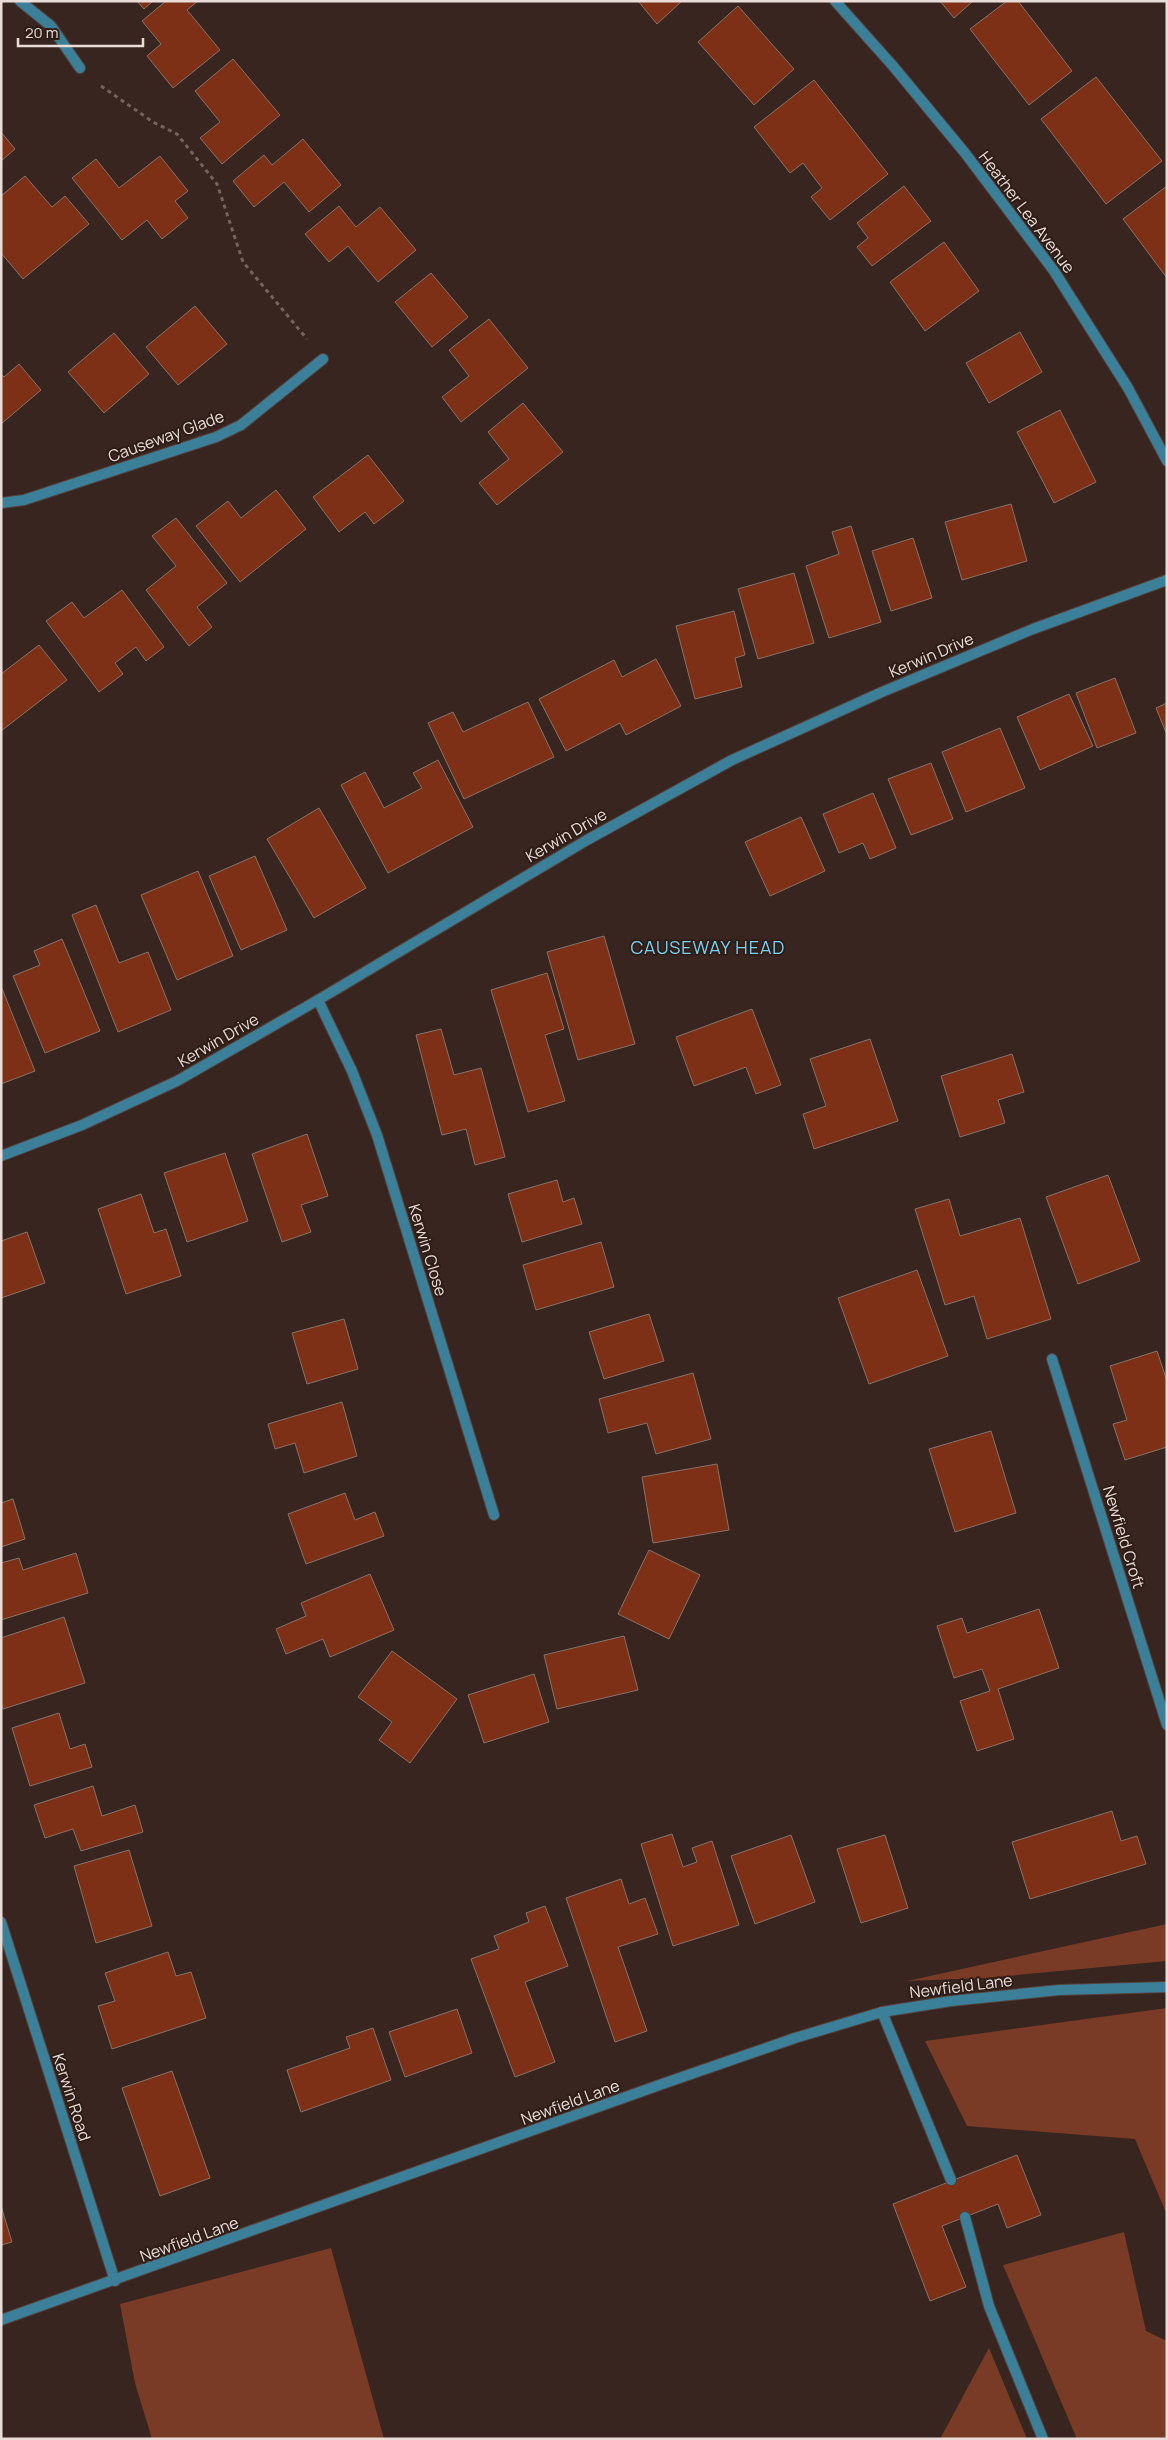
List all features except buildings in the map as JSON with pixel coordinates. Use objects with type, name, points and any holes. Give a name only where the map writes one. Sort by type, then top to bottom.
[{"type":"street","points":[[20,1],[51,26],[80,68]]},
{"type":"street","name":"Heather Lea Avenue","points":[[835,1],[893,66],[965,153],[1054,271],[1128,388],[1167,461]]},
{"type":"street","name":"Causeway Glade","points":[[1,502],[24,500],[216,437],[241,425],[323,359]]},
{"type":"street","name":"Kerwin Drive","points":[[1,1156],[82,1125],[177,1080],[318,1000],[587,840],[732,760],[882,692],[1033,629],[1167,580]]},
{"type":"street","name":"Kerwin Close","points":[[318,1000],[352,1071],[377,1135],[494,1515]]},
{"type":"street","name":"Newfield Croft","points":[[1052,1359],[1167,1725]]},
{"type":"street","name":"Kerwin Road","points":[[1,1922],[115,2281]]},
{"type":"street","name":"Newfield Lane","points":[[1,2320],[795,2038],[882,2012],[951,2001],[1059,1990],[1167,1987]]},
{"type":"street","points":[[882,2012],[951,2180]]},
{"type":"street","points":[[965,2217],[989,2306],[1043,2439]]},
{"type":"path","points":[[80,68],[104,88],[153,122],[177,134],[217,184],[243,262],[323,359]]},
{"type":"shaded area","points":[[1167,1924],[1167,1961],[985,1978],[907,1981]]},
{"type":"shaded area","points":[[1167,2008],[1167,2215],[1135,2139],[967,2126],[925,2041]]},
{"type":"shaded area","points":[[1124,2232],[1146,2331],[1167,2341],[1167,2439],[1077,2439],[1003,2265]]},
{"type":"shaded area","points":[[331,2248],[384,2439],[152,2439],[135,2383],[120,2304]]},
{"type":"shaded area","points":[[989,2348],[1027,2439],[940,2439]]},
{"type":"district","name":"CAUSEWAY HEAD","points":[[708,948]]}]
